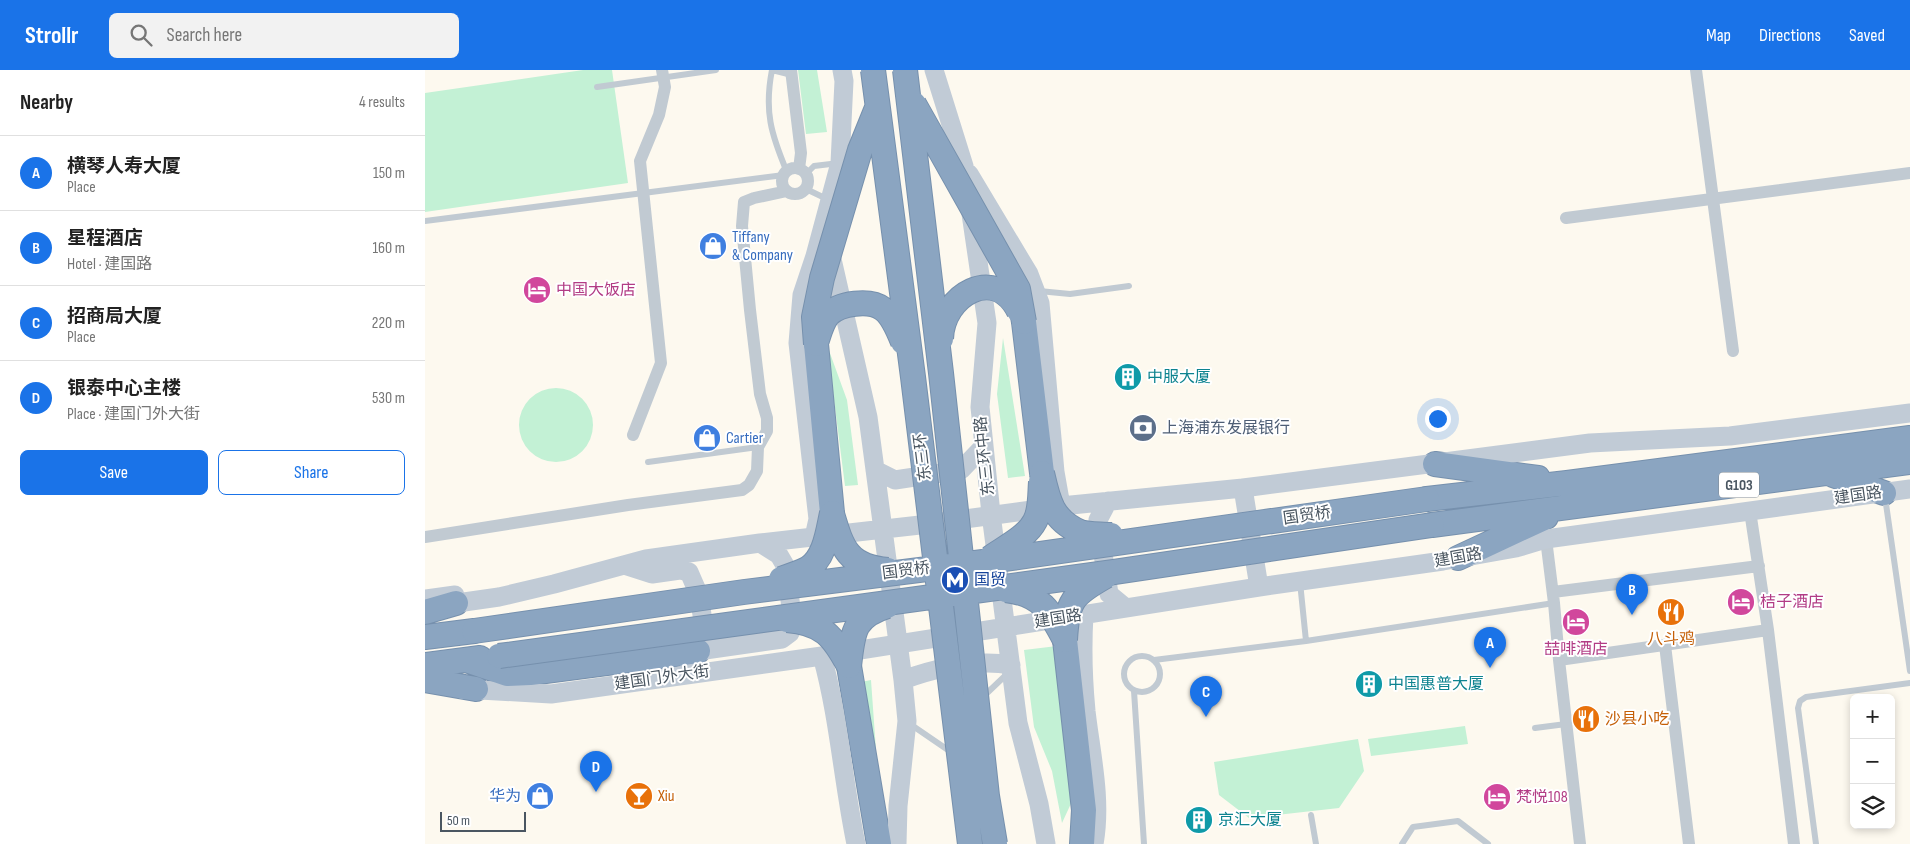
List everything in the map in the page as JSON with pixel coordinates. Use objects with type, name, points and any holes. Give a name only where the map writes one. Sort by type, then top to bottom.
[{"type":"highway","name":"东三环","points":[[873,70],[913,377],[955,767],[970,844]]},
{"type":"highway","name":"东三环","points":[[905,70],[941,373],[985,800],[995,844]]},
{"type":"highway","points":[[909,94],[1018,289],[1024,322],[1042,473],[1047,496],[1057,518],[1081,533],[1152,538]]},
{"type":"highway","points":[[878,106],[860,150],[822,278],[814,316],[832,513],[841,543],[848,555],[859,562],[880,569],[906,571]]},
{"type":"highway","points":[[941,373],[941,332],[951,307],[962,296],[978,288],[999,289],[1008,294],[1024,322]]},
{"type":"highway","points":[[816,344],[823,322],[836,309],[860,302],[874,304],[885,309],[895,324],[913,377]]},
{"type":"highway","name":"G103","points":[[1567,483],[1910,438]]},
{"type":"highway","points":[[1492,456],[1528,462],[1600,479]]},
{"type":"highway","name":"建国路","points":[[1432,525],[1910,462]]},
{"type":"highway","points":[[1435,464],[1567,483]]},
{"type":"highway","points":[[983,562],[1026,532],[1036,520],[1042,473]]},
{"type":"highway","points":[[1826,473],[1884,492]]},
{"type":"highway","name":"国贸桥","points":[[425,637],[744,592],[983,562],[1427,499],[1567,483]]},
{"type":"highway","points":[[1458,558],[1568,507]]},
{"type":"highway","points":[[744,592],[809,568],[819,557],[823,548],[832,513]]},
{"type":"highway","name":"国贸桥","points":[[466,660],[1114,572],[1432,525]]},
{"type":"highway","points":[[1082,844],[1083,810],[1065,640],[1067,614],[1070,604],[1091,584],[1114,572]]},
{"type":"highway","points":[[987,588],[1021,592],[1035,598],[1047,609],[1065,640]]},
{"type":"highway","points":[[878,843],[849,666],[854,632],[864,616],[906,599]]},
{"type":"highway","points":[[425,612],[456,603]]},
{"type":"highway","points":[[766,618],[795,620],[822,628],[838,645],[849,666]]},
{"type":"highway","points":[[466,660],[507,674],[529,673],[698,651]]},
{"type":"highway","name":"G103","points":[[425,665],[466,660]]},
{"type":"highway","points":[[425,680],[477,689]]},
{"type":"highway","points":[[953,844],[957,830],[955,767]]},
{"type":"highway","points":[[985,800],[1003,832],[1013,844]]},
{"type":"highway","points":[[1066,844],[1072,838],[1083,810]]},
{"type":"street","points":[[813,537],[818,519],[797,343],[802,295],[840,163],[844,81],[842,70]]},
{"type":"street","name":"东三环中路","points":[[934,70],[964,166],[987,323],[980,407],[991,514],[1018,723],[1039,804],[1046,844]]},
{"type":"street","points":[[1696,70],[1733,351]]},
{"type":"street","points":[[792,72],[801,153],[794,172],[783,184],[791,194],[799,194],[805,189],[808,182],[794,172]]},
{"type":"street","points":[[633,435],[661,363],[641,161],[659,115],[665,87],[663,74]]},
{"type":"street","points":[[964,166],[1029,274],[1040,303],[1055,472],[1061,506]]},
{"type":"street","points":[[1566,218],[1910,173]]},
{"type":"street","points":[[425,537],[628,505],[742,490],[749,486],[757,471],[758,447],[767,431],[767,418],[760,394],[750,310],[742,226],[744,202],[787,191]]},
{"type":"street","points":[[822,656],[830,685],[846,798],[878,843],[898,806],[907,721],[868,417],[824,224]]},
{"type":"street","points":[[425,608],[499,597],[646,559],[760,543],[920,525],[1061,506],[1243,488],[1590,443],[1730,436],[1910,413]]},
{"type":"street","points":[[875,470],[895,480],[961,470],[984,446]]},
{"type":"street","points":[[1243,488],[1259,587]]},
{"type":"street","name":"建国路","points":[[898,644],[1259,587],[1458,558],[1516,548],[1546,539],[1910,489]]},
{"type":"street","points":[[1108,501],[1098,520],[1109,594],[1126,608]]},
{"type":"street","points":[[1751,511],[1768,630],[1794,844]]},
{"type":"street","points":[[1546,539],[1565,724],[1580,844]]},
{"type":"street","points":[[698,651],[782,639],[790,633],[793,625],[786,566],[779,555],[760,543]]},
{"type":"street","points":[[624,565],[652,574],[680,570],[689,572],[699,594],[706,641],[698,651],[659,678]]},
{"type":"street","points":[[1553,597],[1759,566]]},
{"type":"street","points":[[425,599],[451,595],[499,597]]},
{"type":"street","points":[[1084,615],[1082,644],[1086,710],[1098,824],[1094,844]]},
{"type":"street","points":[[1559,660],[1768,630]]},
{"type":"street","name":"建国门外大街","points":[[425,690],[477,689],[551,694],[898,644]]},
{"type":"street","points":[[1665,645],[1689,844]]},
{"type":"street","points":[[903,680],[931,670],[993,662],[1011,668]]},
{"type":"lane","points":[[597,87],[663,74],[716,70]]},
{"type":"lane","points":[[792,72],[772,70],[769,86],[770,122],[776,144],[794,172]]},
{"type":"lane","points":[[425,221],[794,172],[814,166],[840,163]]},
{"type":"lane","points":[[805,189],[830,200]]},
{"type":"lane","points":[[1036,292],[1043,290],[1070,294],[1129,286]]},
{"type":"lane","points":[[648,462],[758,447]]},
{"type":"lane","points":[[1884,492],[1910,671]]},
{"type":"lane","points":[[1300,581],[1305,641]]},
{"type":"lane","points":[[1154,660],[1160,671],[1157,684],[1145,692],[1134,691],[1125,683],[1124,670],[1131,659],[1141,655],[1154,660],[1305,641],[1553,597]]},
{"type":"lane","points":[[968,696],[986,694],[1011,668]]},
{"type":"lane","points":[[1816,844],[1798,708],[1800,701],[1806,697],[1910,683]]},
{"type":"lane","points":[[1134,691],[1144,844]]},
{"type":"lane","points":[[986,694],[987,704]]},
{"type":"lane","points":[[941,700],[959,698]]},
{"type":"lane","points":[[907,721],[948,750]]},
{"type":"lane","points":[[1535,728],[1565,724]]},
{"type":"lane","points":[[947,742],[955,767]]},
{"type":"lane","points":[[956,804],[985,800]]},
{"type":"lane","points":[[1311,815],[1316,844]]},
{"type":"lane","points":[[1402,844],[1413,827],[1459,821],[1489,844]]},
{"type":"shaded area","points":[[425,70],[1910,70],[1910,844],[425,844]]},
{"type":"green space","points":[[583,70],[612,70],[628,183],[425,212],[425,93]]},
{"type":"green space","points":[[798,70],[817,70],[827,132],[806,134]]},
{"type":"green space","points":[[1003,338],[1025,476],[1008,478],[997,394]]},
{"type":"green space","points":[[827,345],[847,400],[858,485],[845,486]]},
{"type":"green space","points":[[556,388],[570,391],[582,399],[590,411],[593,425],[590,439],[582,451],[570,459],[556,462],[542,459],[530,451],[522,439],[519,425],[522,411],[530,399],[542,391]]},
{"type":"green space","points":[[1057,646],[1074,797],[1062,823],[1052,771],[1034,727],[1024,650]]},
{"type":"green space","points":[[871,680],[876,750],[872,769],[861,682]]},
{"type":"green space","points":[[1465,726],[1468,744],[1371,756],[1368,739]]},
{"type":"green space","points":[[1358,739],[1364,771],[1339,808],[1249,818],[1219,795],[1214,762]]},
{"type":"place","name":"Tiffany & Company","points":[[713,246]]},
{"type":"place","name":"中国大饭店","points":[[537,290]]},
{"type":"place","name":"中服大厦","points":[[1128,377]]},
{"type":"place","name":"上海浦东发展银行","points":[[1143,428]]},
{"type":"place","name":"Cartier","points":[[707,438]]},
{"type":"place","name":"国贸","points":[[955,580]]},
{"type":"place","name":"桔子酒店","points":[[1741,602]]},
{"type":"place","name":"八斗鸡","points":[[1671,612]]},
{"type":"place","name":"星程酒店","points":[[1632,615]]},
{"type":"place","name":"喆啡酒店","points":[[1576,622]]},
{"type":"place","name":"横琴人寿大厦","points":[[1490,668]]},
{"type":"place","name":"中国惠普大厦","points":[[1369,684]]},
{"type":"place","name":"招商局大厦","points":[[1206,717]]},
{"type":"place","name":"沙县小吃","points":[[1586,719]]},
{"type":"place","name":"银泰中心主楼","points":[[596,792]]},
{"type":"place","name":"华为","points":[[540,796]]},
{"type":"place","name":"Xiu","points":[[639,796]]},
{"type":"place","name":"梵悦108","points":[[1497,797]]},
{"type":"place","name":"京汇大厦","points":[[1199,820]]}]
